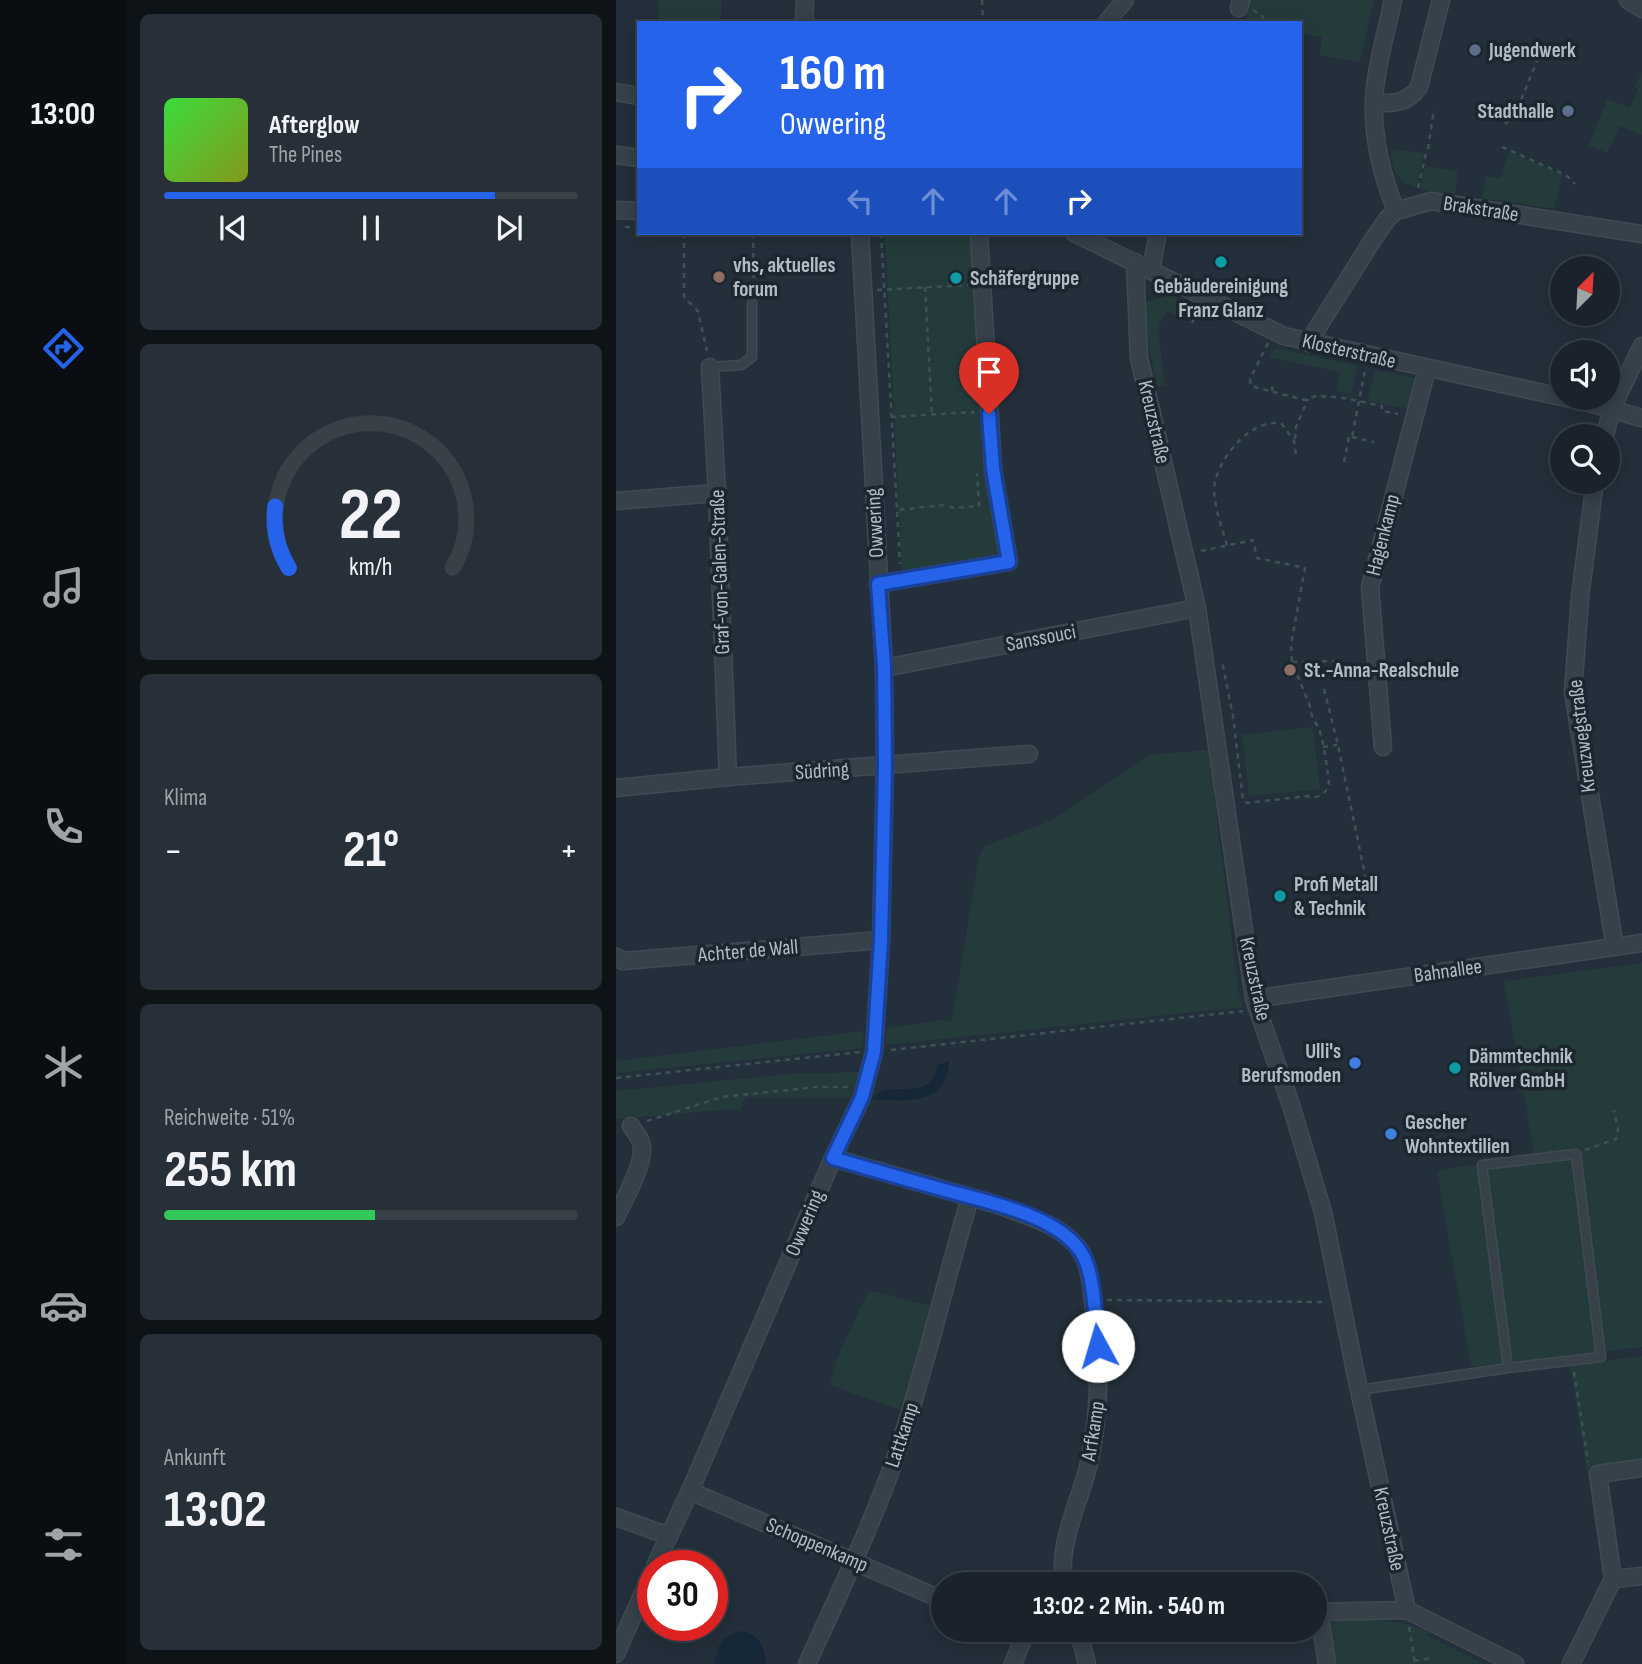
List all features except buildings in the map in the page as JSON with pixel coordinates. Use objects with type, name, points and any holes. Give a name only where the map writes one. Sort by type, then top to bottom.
[{"type":"street","points":[[804,21],[805,0]]},
{"type":"street","points":[[1108,21],[1125,0]]},
{"type":"street","points":[[1308,343],[1372,241],[1396,211],[1377,155],[1375,103],[1377,75],[1393,0]]},
{"type":"street","points":[[1375,103],[1405,101],[1411,98],[1419,87],[1441,0]]},
{"type":"street","points":[[1628,0],[1642,9]]},
{"type":"street","points":[[616,92],[637,96]]},
{"type":"street","points":[[616,155],[637,158]]},
{"type":"street","name":"Brakstraße","points":[[1396,211],[1431,201],[1642,234]]},
{"type":"street","points":[[616,211],[637,211]]},
{"type":"street","name":"Owwering","points":[[662,1550],[867,1084],[874,1052],[881,940],[884,667],[860,235]]},
{"type":"street","points":[[878,584],[1009,562],[993,469],[979,235]]},
{"type":"street","name":"Klosterstraße","points":[[1078,235],[1274,331],[1308,343],[1550,395]]},
{"type":"street","points":[[1151,269],[1158,235]]},
{"type":"street","name":"Kreuzstraße","points":[[1135,261],[1139,358],[1197,608],[1254,999],[1291,1105],[1323,1212],[1407,1610]]},
{"type":"street","points":[[1620,391],[1642,346]]},
{"type":"street","name":"Graf-von-Galen-Straße","points":[[710,367],[718,493],[728,777]]},
{"type":"street","name":"Hagenkamp","points":[[1383,747],[1370,587],[1427,369]]},
{"type":"street","name":"Klosterstraße","points":[[1618,410],[1642,418]]},
{"type":"street","points":[[616,501],[718,493]]},
{"type":"street","name":"Kreuzwegstraße","points":[[1593,494],[1577,631],[1573,692],[1615,947]]},
{"type":"street","name":"Sanssouci","points":[[884,667],[1197,608]]},
{"type":"street","name":"Südring","points":[[616,788],[1029,754]]},
{"type":"street","name":"Achter de Wall","points":[[616,957],[623,961],[881,940]]},
{"type":"street","name":"Bahnallee","points":[[1254,999],[1642,943]]},
{"type":"street","points":[[616,1217],[640,1161],[641,1142],[631,1126]]},
{"type":"street","name":"Arfkamp","points":[[833,1158],[998,1205],[1043,1223],[1073,1242],[1083,1254],[1093,1300],[1100,1371],[1099,1398],[1089,1462],[1063,1552],[1062,1572]]},
{"type":"street","name":"Lattkamp","points":[[807,1664],[855,1561],[895,1459],[970,1198]]},
{"type":"street","points":[[1571,1664],[1613,1578],[1598,1474],[1642,1468]]},
{"type":"street","name":"Schoppenkamp","points":[[690,1491],[931,1595]]},
{"type":"street","points":[[616,1517],[668,1536]]},
{"type":"street","points":[[1613,1578],[1642,1576]]},
{"type":"street","points":[[616,1654],[637,1607]]},
{"type":"street","points":[[1327,1612],[1407,1610],[1515,1664]]},
{"type":"street","points":[[1013,1664],[1017,1642]]},
{"type":"street","points":[[1081,1642],[1087,1664]]},
{"type":"street","points":[[1323,1642],[1327,1664]]},
{"type":"lane","points":[[710,367],[741,365],[751,360],[753,301]]},
{"type":"lane","points":[[1359,1390],[1601,1357],[1576,1154],[1482,1165],[1508,1368]]},
{"type":"path","points":[[982,0],[984,21]]},
{"type":"path","points":[[1505,124],[1515,115],[1543,46]]},
{"type":"path","points":[[1418,188],[1434,109]]},
{"type":"path","points":[[1502,147],[1566,174],[1575,184]]},
{"type":"path","points":[[684,235],[684,296],[698,312],[710,367]]},
{"type":"path","points":[[753,235],[753,301]]},
{"type":"path","points":[[881,235],[897,510],[944,505],[954,508],[979,506],[976,467]]},
{"type":"path","points":[[884,289],[982,284]]},
{"type":"path","points":[[925,287],[932,415]]},
{"type":"path","points":[[1274,331],[1250,379],[1251,386],[1308,399],[1321,396],[1359,401],[1382,406],[1382,411],[1405,416]]},
{"type":"path","points":[[1352,438],[1368,356]]},
{"type":"path","points":[[1272,391],[1273,382]]},
{"type":"path","points":[[1296,454],[1296,427],[1308,399]]},
{"type":"path","points":[[891,417],[973,412],[973,415]]},
{"type":"path","points":[[1227,545],[1214,492],[1216,475],[1221,465],[1244,435],[1266,423],[1282,424],[1294,441]]},
{"type":"path","points":[[1344,462],[1349,437],[1374,442]]},
{"type":"path","points":[[1186,554],[1253,540],[1257,558],[1305,568],[1291,636],[1292,662],[1310,706],[1310,713],[1320,730],[1329,784],[1321,796],[1247,803],[1243,800],[1233,716],[1220,653]]},
{"type":"path","points":[[1292,662],[1335,661]]},
{"type":"path","points":[[1324,689],[1369,894]]},
{"type":"path","points":[[1323,747],[1338,745]]},
{"type":"path","points":[[616,1078],[874,1052]]},
{"type":"path","points":[[631,1126],[722,1097],[867,1084]]},
{"type":"path","points":[[1576,1154],[1616,1139],[1618,1130],[1614,1110]]},
{"type":"path","points":[[1093,1300],[1342,1302]]},
{"type":"path","points":[[1573,1360],[1589,1469],[1598,1474]]},
{"type":"path","points":[[1407,1610],[1414,1662],[1431,1658]]},
{"type":"green space","points":[[659,0],[721,0],[721,20],[741,21],[658,21]]},
{"type":"green space","points":[[1248,0],[1374,0],[1360,62],[1319,55],[1322,37],[1302,33],[1302,21],[1246,21]]},
{"type":"green space","points":[[1642,71],[1642,135],[1619,126],[1608,153],[1589,146],[1607,99],[1630,108]]},
{"type":"green space","points":[[1396,150],[1424,153],[1416,188],[1405,183],[1395,170],[1391,153]]},
{"type":"green space","points":[[1509,152],[1562,174],[1554,209],[1482,198],[1486,176],[1500,178]]},
{"type":"green space","points":[[1425,166],[1458,171],[1455,194],[1420,189]]},
{"type":"green space","points":[[885,235],[972,235],[997,555],[981,564],[902,577]]},
{"type":"green space","points":[[1171,295],[1192,305],[1186,320],[1166,311],[1158,328],[1165,385],[1157,386],[1149,348],[1145,302]]},
{"type":"green space","points":[[1276,348],[1357,366],[1351,394],[1337,391],[1340,372],[1268,357]]},
{"type":"green space","points":[[1375,370],[1415,378],[1407,409],[1368,401]]},
{"type":"green space","points":[[1313,727],[1320,789],[1249,796],[1242,735]]},
{"type":"green space","points":[[1209,750],[1238,990],[1243,1007],[885,1045],[887,1028],[952,1021],[979,856],[985,846],[1050,821],[1150,755]]},
{"type":"green space","points":[[1642,963],[1642,1347],[1471,1367],[1437,1171],[1534,1154],[1504,981]]},
{"type":"green space","points":[[864,1031],[862,1048],[616,1073],[616,1061]]},
{"type":"green space","points":[[860,1072],[851,1097],[746,1097],[740,1111],[735,1109],[616,1119],[616,1091],[790,1074]]},
{"type":"green space","points":[[869,1290],[934,1307],[906,1412],[830,1385],[837,1358]]},
{"type":"green space","points":[[1642,1356],[1642,1464],[1587,1472],[1570,1365]]},
{"type":"green space","points":[[1365,1619],[1404,1623],[1430,1632],[1426,1635],[1484,1664],[1336,1664],[1330,1622]]},
{"type":"water","points":[[949,1061],[947,1076],[933,1094],[910,1100],[871,1099],[884,1091],[925,1085],[935,1075],[937,1065]]},
{"type":"water","points":[[737,1632],[750,1633],[761,1643],[766,1664],[714,1664],[723,1641],[728,1641],[728,1636]]},
{"type":"place","name":"Jugendwerk","points":[[1475,50]]},
{"type":"place","name":"Stadthalle","points":[[1568,111]]},
{"type":"place","name":"Gebäudereinigung Franz Glanz","points":[[1221,262]]},
{"type":"place","name":"vhs, aktuelles forum","points":[[719,277]]},
{"type":"place","name":"Schäfergruppe","points":[[956,278]]},
{"type":"place","name":"St.-Anna-Realschule","points":[[1290,670]]},
{"type":"place","name":"Profi Metall & Technik","points":[[1280,896]]},
{"type":"place","name":"Ulli's Berufsmoden","points":[[1355,1063]]},
{"type":"place","name":"Dämmtechnik Rölver GmbH","points":[[1455,1068]]},
{"type":"place","name":"Gescher Wohntextilien","points":[[1391,1134]]},
{"type":"route","points":[[989,414],[993,469],[1009,562],[878,584],[884,667],[885,766],[878,1001],[874,1052],[867,1084],[833,1158],[998,1205],[1061,1233],[1083,1254],[1093,1300],[1098,1346]]}]
